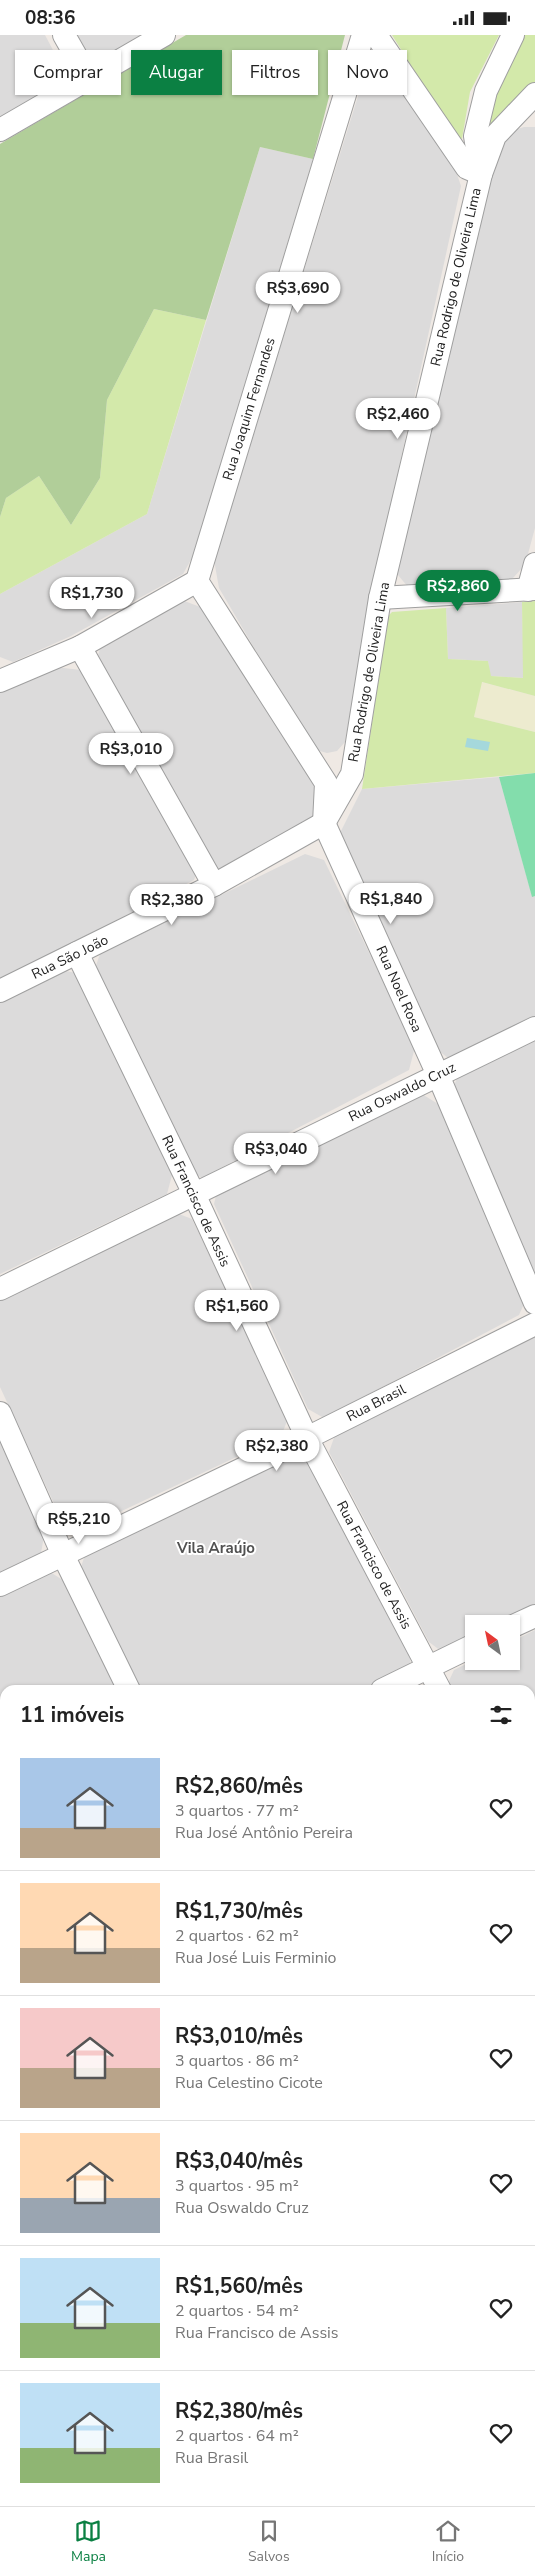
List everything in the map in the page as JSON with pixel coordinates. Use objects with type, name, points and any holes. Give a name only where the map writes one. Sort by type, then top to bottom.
[{"type":"street","points":[[64,35],[73,50]]},
{"type":"street","points":[[121,60],[164,35]]},
{"type":"street","name":"Rua Joaquim Fernandes","points":[[197,581],[363,35]]},
{"type":"street","points":[[376,35],[467,168],[481,174]]},
{"type":"street","points":[[481,174],[475,136],[479,118],[486,91],[513,35]]},
{"type":"street","points":[[0,131],[62,95]]},
{"type":"street","name":"Rua Rodrigo de Oliveira Lima","points":[[324,823],[352,774],[380,598],[481,174],[495,136],[532,102]]},
{"type":"street","points":[[380,598],[532,589],[535,564]]},
{"type":"street","points":[[0,681],[80,647],[197,581]]},
{"type":"street","name":"Rua Noel Rosa","points":[[197,581],[326,783],[324,823],[438,1075],[535,1303]]},
{"type":"street","points":[[80,647],[214,885]]},
{"type":"street","name":"Rua São João","points":[[0,991],[214,885],[324,823]]},
{"type":"street","name":"Rua Francisco de Assis","points":[[77,953],[194,1194],[307,1437],[438,1685]]},
{"type":"street","name":"Rua Oswaldo Cruz","points":[[0,1289],[535,1028]]},
{"type":"street","name":"Rua Brasil","points":[[0,1585],[62,1553],[307,1437],[535,1324]]},
{"type":"street","points":[[0,1413],[62,1553],[127,1685]]},
{"type":"street","points":[[520,1623],[535,1616]]},
{"type":"street","points":[[392,1685],[465,1649]]},
{"type":"shaded area","points":[[0,35],[45,35],[53,50],[15,50],[15,95],[47,95],[0,122]]},
{"type":"shaded area","points":[[77,35],[144,35],[119,50],[85,50]]},
{"type":"shaded area","points":[[358,95],[407,95],[456,171],[461,186],[370,599],[345,742],[337,751],[327,753],[316,750],[309,741],[219,588],[214,560]]},
{"type":"shaded area","points":[[524,127],[535,127],[535,528],[525,565],[512,579],[408,587],[393,569],[488,179],[507,132]]},
{"type":"shaded area","points":[[260,147],[313,159],[192,558],[183,574],[71,636],[13,662],[0,657],[0,594],[147,514]]},
{"type":"shaded area","points":[[179,599],[203,608],[314,785],[316,809],[313,822],[226,871],[213,867],[97,660],[101,643]]},
{"type":"shaded area","points":[[522,602],[524,678],[490,676],[488,661],[448,659],[446,608]]},
{"type":"shaded area","points":[[55,667],[81,670],[198,869],[194,880],[0,981],[0,691]]},
{"type":"shaded area","points":[[481,682],[535,696],[535,732],[474,717]]},
{"type":"shaded area","points":[[499,777],[532,896],[535,896],[535,1016],[448,1058],[433,1046],[340,833],[362,789]]},
{"type":"shaded area","points":[[305,854],[324,860],[415,1047],[409,1070],[202,1178],[185,1167],[94,971],[100,954]]},
{"type":"shaded area","points":[[60,970],[77,973],[172,1175],[167,1194],[0,1274],[0,1000]]},
{"type":"shaded area","points":[[535,1037],[535,1278],[453,1088],[458,1076]]},
{"type":"shaded area","points":[[422,1094],[438,1104],[523,1295],[523,1306],[519,1315],[324,1418],[308,1409],[214,1204],[217,1192]]},
{"type":"shaded area","points":[[179,1214],[192,1219],[288,1419],[281,1436],[75,1533],[64,1525],[0,1387],[0,1300]]},
{"type":"shaded area","points":[[535,1334],[535,1604],[514,1615],[465,1615],[465,1639],[441,1651],[429,1642],[329,1452],[335,1435]]},
{"type":"shaded area","points":[[0,1441],[44,1536],[41,1553],[0,1574]]},
{"type":"shaded area","points":[[294,1453],[305,1456],[411,1652],[410,1666],[370,1685],[136,1685],[80,1570],[85,1555]]},
{"type":"shaded area","points":[[50,1572],[66,1582],[116,1685],[0,1685],[0,1597]]},
{"type":"shaded area","points":[[535,1630],[535,1685],[449,1685],[448,1683],[454,1670],[465,1664],[465,1670],[520,1670],[520,1638]]},
{"type":"green space","points":[[186,35],[345,35],[341,50],[328,50],[328,95],[330,95],[313,159],[260,147],[206,320],[154,309],[107,400],[100,478],[71,525],[39,476],[6,498],[0,517],[0,144],[84,95],[121,95],[121,73],[131,67],[131,95],[222,95],[222,50],[160,50]]},
{"type":"green space","points":[[392,35],[499,35],[470,92],[462,139],[455,136],[407,59],[407,50],[401,50]]},
{"type":"green space","points":[[523,35],[535,35],[535,85],[485,131],[493,94]]},
{"type":"green space","points":[[154,309],[206,320],[147,514],[0,594],[0,517],[6,498],[39,476],[71,525],[100,478],[107,400]]},
{"type":"green space","points":[[535,601],[535,696],[482,682],[474,717],[535,732],[535,773],[362,789],[382,657],[385,619],[392,612],[446,608],[448,659],[488,661],[491,676],[523,678],[522,602]]},
{"type":"green space","points":[[535,773],[535,896],[532,897],[499,777]]},
{"type":"water","points":[[467,738],[490,742],[488,751],[465,747]]},
{"type":"district","name":"Vila Araújo","points":[[216,1548]]}]
